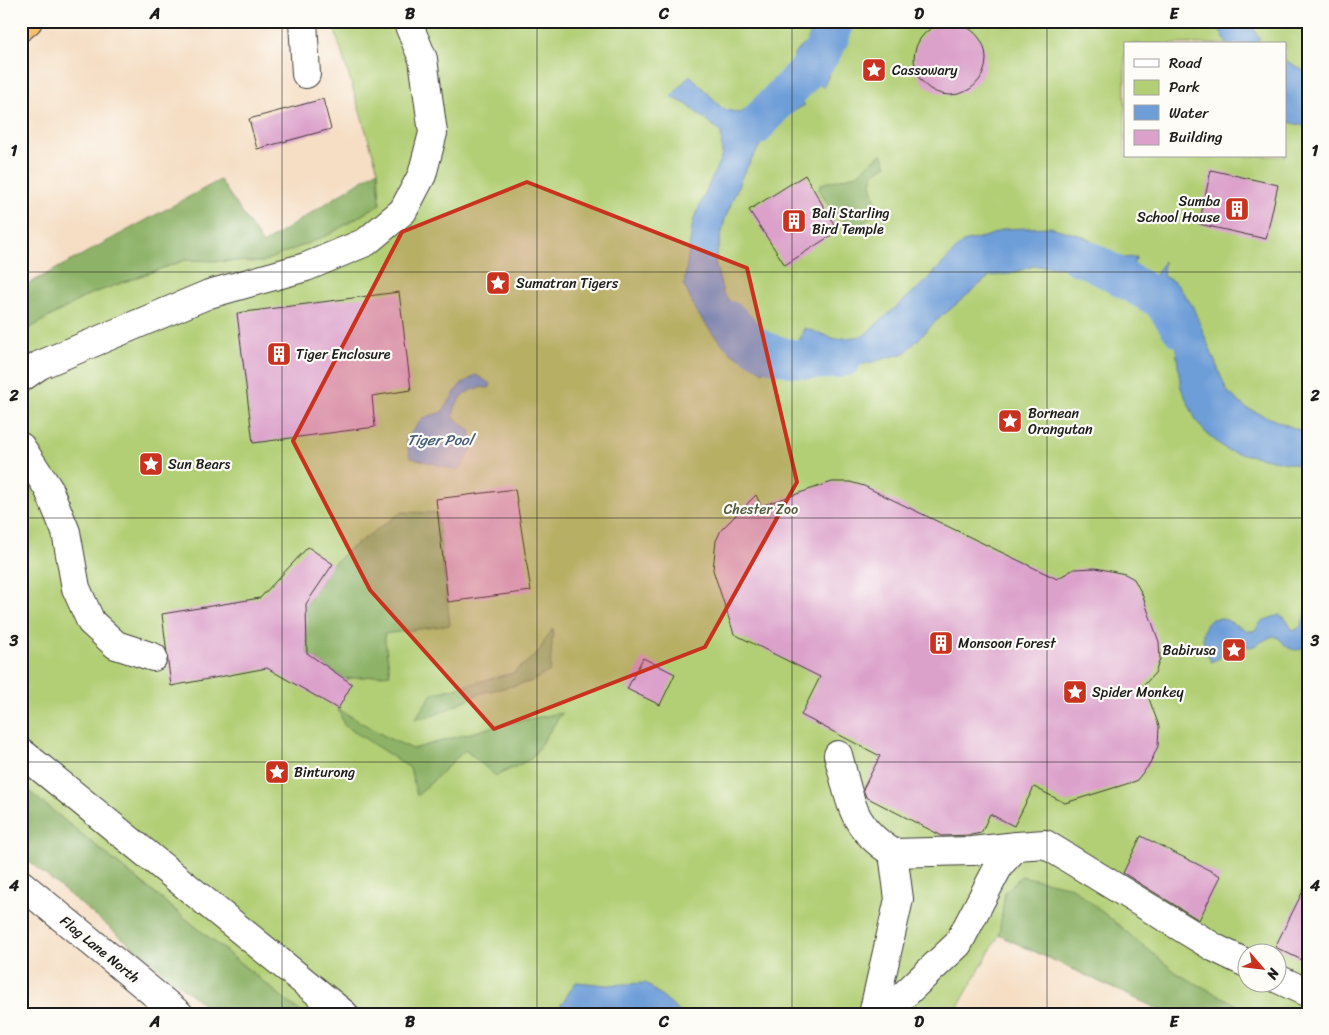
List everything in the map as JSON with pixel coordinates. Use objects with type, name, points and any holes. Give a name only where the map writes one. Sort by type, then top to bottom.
[{"type":"highway","points":[[21,26],[28,21]]},
{"type":"street","points":[[303,21],[306,74]]},
{"type":"street","points":[[21,378],[40,365],[209,294],[306,267],[366,242],[403,211],[422,175],[433,134],[423,59],[407,21]]},
{"type":"street","points":[[21,447],[48,488],[66,532],[76,588],[91,622],[116,645],[153,657]]},
{"type":"street","points":[[21,752],[344,1014]]},
{"type":"street","points":[[838,755],[857,821],[875,842],[893,852],[972,851],[1045,844],[1215,948],[1236,958]]},
{"type":"street","points":[[884,1014],[958,944],[1000,864],[1017,846]]},
{"type":"street","points":[[873,1014],[899,899],[893,852]]},
{"type":"street","name":"Flag Lane North","points":[[21,884],[179,1014]]},
{"type":"street","points":[[1286,983],[1308,993]]},
{"type":"highlighted area","points":[[527,182],[747,268],[797,482],[705,647],[494,729],[370,590],[293,441],[402,232]]},
{"type":"green space","name":"Chester Zoo","points":[[332,21],[1308,21],[1308,1014],[1169,1014],[999,935],[954,1014],[303,1014],[21,785],[21,333],[88,295],[185,260],[262,262],[330,234],[380,204],[378,170]]},
{"type":"green space","points":[[882,153],[887,165],[874,173],[871,184],[878,211],[861,225],[846,222],[835,214],[827,202],[819,189],[821,184],[856,175]]},
{"type":"green space","points":[[378,170],[380,204],[330,234],[262,262],[185,260],[88,295],[21,333],[21,288],[220,180],[263,244]]},
{"type":"green space","points":[[402,512],[437,513],[450,625],[384,634],[390,674],[345,679],[307,653],[306,604],[333,564],[348,550]]},
{"type":"green space","points":[[553,628],[550,671],[530,682],[481,693],[435,715],[415,719],[432,694],[513,673],[537,654]]},
{"type":"green space","points":[[338,709],[388,738],[413,749],[507,723],[562,713],[531,759],[496,776],[465,750],[417,796],[410,768],[344,725]]},
{"type":"green space","points":[[21,785],[303,1014],[215,1014],[21,855]]},
{"type":"green space","points":[[1021,876],[1072,887],[1178,974],[1255,1014],[1169,1014],[999,935],[1005,892]]},
{"type":"water","points":[[817,21],[848,21],[849,29],[823,88],[793,55],[806,43]]},
{"type":"water","points":[[1215,21],[1249,21],[1260,39],[1257,42],[1226,42]]},
{"type":"water","points":[[1286,61],[1308,73],[1308,127],[1286,121]]},
{"type":"water","points":[[690,75],[723,109],[740,113],[765,96],[778,75],[805,105],[774,122],[743,174],[725,219],[715,262],[723,293],[745,320],[773,338],[763,372],[729,351],[714,335],[697,313],[684,285],[693,221],[722,155],[721,132],[686,104],[671,97]]},
{"type":"water","points":[[1050,227],[1082,236],[1122,258],[1137,257],[1116,293],[1072,268],[1034,266],[1009,274],[990,276],[935,322],[905,353],[869,363],[817,373],[787,374],[804,328],[836,339],[863,336],[926,281],[963,242],[988,236],[1004,229]]},
{"type":"water","points":[[1164,261],[1163,276],[1176,283],[1192,305],[1227,391],[1246,408],[1308,434],[1308,467],[1228,451],[1206,433],[1197,422],[1181,388],[1174,334],[1162,320],[1141,302]]},
{"type":"water","name":"Tiger Pool","points":[[476,375],[491,384],[489,388],[476,389],[465,394],[454,410],[453,417],[470,430],[473,447],[462,467],[456,470],[410,457],[406,439],[423,418],[442,412],[460,385]]},
{"type":"water","points":[[1308,608],[1307,637],[1302,648],[1296,650],[1289,648],[1273,636],[1249,647],[1231,639],[1225,640],[1220,658],[1211,662],[1204,645],[1203,634],[1207,624],[1212,619],[1222,618],[1248,631],[1254,631],[1262,621],[1279,615],[1285,618],[1292,629],[1296,630],[1301,626]]},
{"type":"water","points":[[576,982],[607,985],[646,983],[682,1014],[555,1014]]},
{"type":"building","points":[[950,23],[970,29],[980,39],[986,59],[980,79],[970,89],[950,95],[930,89],[920,79],[914,59],[920,39],[930,29]]},
{"type":"building","points":[[323,99],[331,129],[257,149],[249,119]]},
{"type":"building","name":"Sumba School House","points":[[1211,170],[1278,185],[1266,239],[1199,224]]},
{"type":"building","name":"Bali Starling Bird Temple","points":[[805,175],[838,231],[785,265],[749,210]]},
{"type":"building","points":[[399,292],[411,390],[372,396],[375,427],[253,443],[237,313]]},
{"type":"building","name":"Monsoon Forest","points":[[832,482],[850,482],[864,486],[1057,579],[1074,569],[1096,568],[1125,574],[1134,579],[1142,594],[1159,642],[1160,659],[1155,673],[1144,685],[1159,726],[1158,746],[1150,764],[1136,781],[1065,803],[1034,787],[1014,826],[990,814],[981,833],[971,835],[942,836],[866,797],[863,789],[880,756],[801,715],[820,677],[734,634],[713,570],[716,541],[721,530],[756,495],[761,506]]},
{"type":"building","points":[[515,489],[531,591],[448,602],[436,499]]},
{"type":"building","points":[[308,547],[333,564],[306,604],[307,653],[352,684],[338,709],[267,668],[171,686],[162,614],[260,598]]},
{"type":"building","points":[[643,658],[675,674],[660,705],[627,689]]},
{"type":"building","points":[[1141,836],[1221,876],[1199,920],[1123,873]]},
{"type":"building","points":[[1308,881],[1308,963],[1286,952],[1286,942],[1278,942]]},
{"type":"waterway","points":[[755,127],[824,49],[831,35],[834,21]]},
{"type":"waterway","points":[[1077,256],[1093,262],[1161,300],[1181,329]]},
{"type":"waterway","points":[[729,320],[754,345],[763,350],[793,358],[813,360],[843,358]]},
{"type":"place","name":"Cassowary","points":[[874,70]]},
{"type":"place","name":"Sumba School House","points":[[1237,209]]},
{"type":"place","name":"Bali Starling Bird Temple","points":[[794,221]]},
{"type":"place","name":"Sumatran Tigers","points":[[498,283]]},
{"type":"place","name":"Tiger Enclosure","points":[[279,354]]},
{"type":"place","name":"Bornean Orangutan","points":[[1010,421]]},
{"type":"place","name":"Sun Bears","points":[[151,464]]},
{"type":"place","name":"Monsoon Forest","points":[[941,643]]},
{"type":"place","name":"Babirusa","points":[[1234,650]]},
{"type":"place","name":"Spider Monkey","points":[[1075,692]]},
{"type":"place","name":"Binturong","points":[[277,772]]}]
